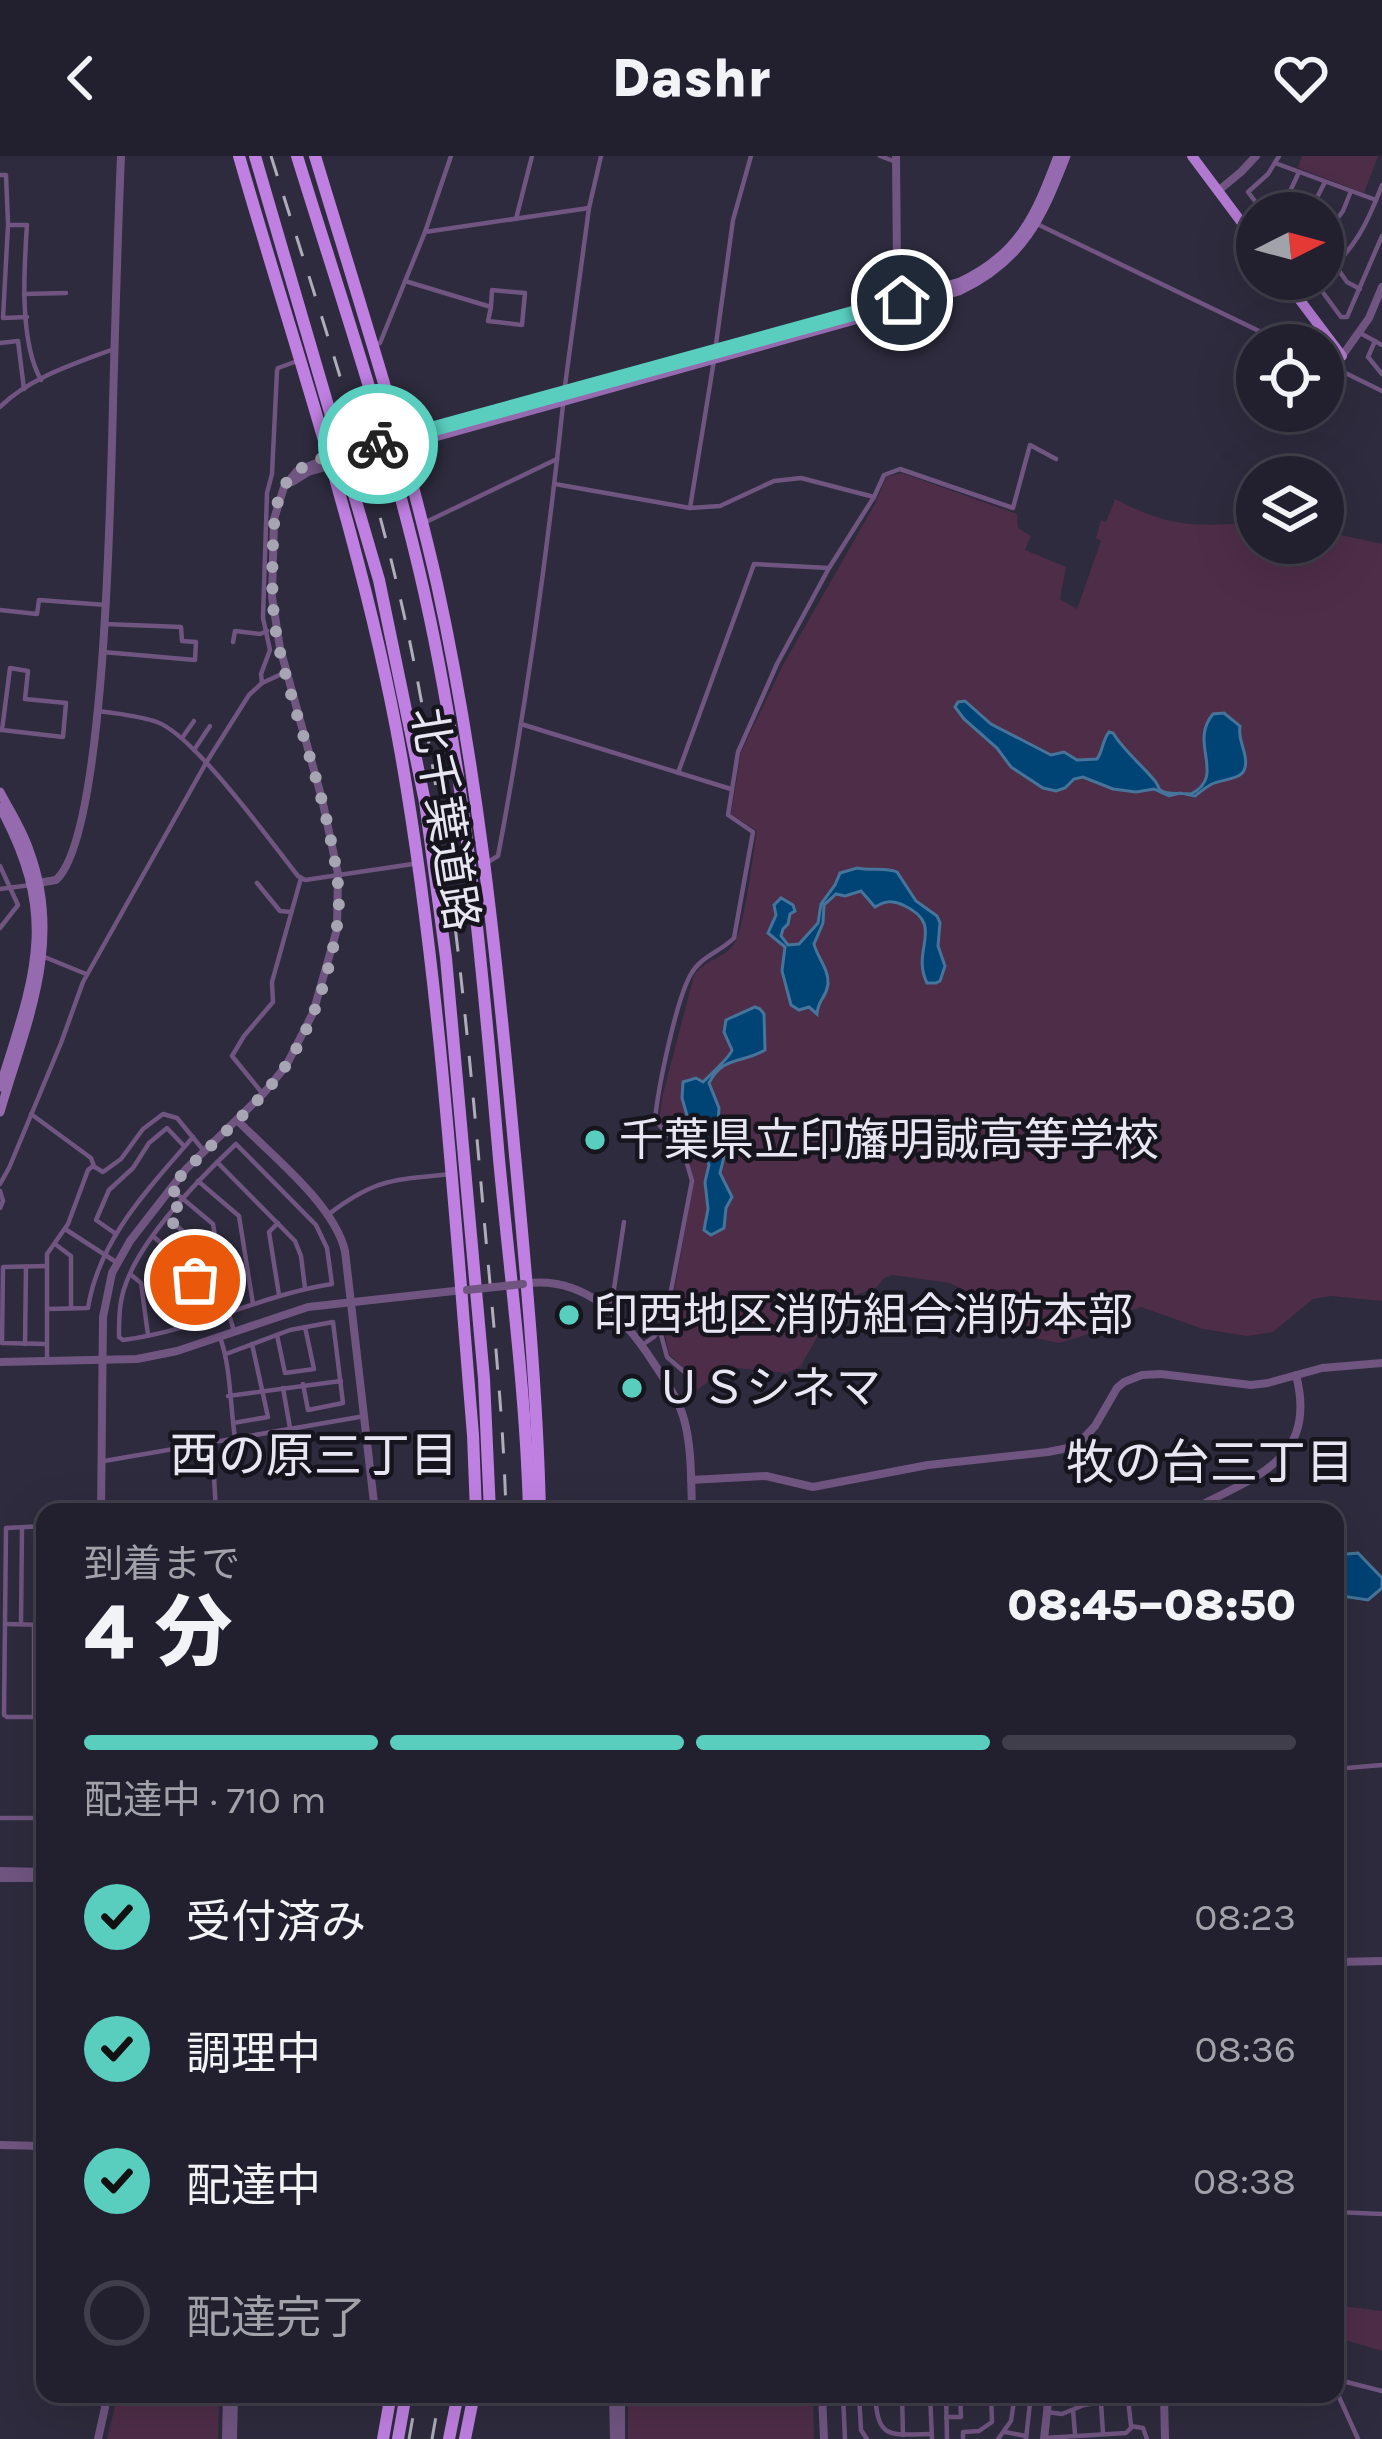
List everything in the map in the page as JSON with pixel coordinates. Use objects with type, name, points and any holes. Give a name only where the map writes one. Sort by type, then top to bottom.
[{"type":"highway","name":"北千葉道路","points":[[239,156],[332,461],[388,693],[418,863],[464,1290],[476,1503]]},
{"type":"highway","name":"北千葉道路","points":[[255,156],[379,580],[425,802],[451,1003],[484,1379],[490,1503]]},
{"type":"highway","name":"北千葉道路","points":[[297,156],[392,467],[446,699],[481,956],[528,1503]]},
{"type":"highway","name":"北千葉道路","points":[[315,156],[422,523],[459,693],[487,863],[539,1503]]},
{"type":"highway","points":[[383,2439],[389,2403]]},
{"type":"highway","points":[[398,2439],[404,2403]]},
{"type":"highway","points":[[449,2439],[456,2403]]},
{"type":"highway","points":[[465,2439],[472,2403]]},
{"type":"main road","points":[[400,442],[959,291],[987,277],[1013,255],[1037,224],[1062,156]]},
{"type":"main road","points":[[564,398],[902,304],[982,272],[1006,253],[1033,218],[1062,156]]},
{"type":"main road","points":[[1192,156],[1236,215]]},
{"type":"main road","points":[[1300,300],[1318,324]]},
{"type":"main road","points":[[0,792],[23,834],[45,930],[0,1087]]},
{"type":"main road","points":[[0,807],[35,884]]},
{"type":"main road","points":[[0,1112],[37,992],[40,956]]},
{"type":"street","points":[[0,889],[56,880],[69,863],[83,815],[105,623],[121,156]]},
{"type":"street","points":[[373,344],[380,343],[451,156]]},
{"type":"street","points":[[516,219],[532,156]]},
{"type":"street","points":[[487,863],[498,856],[520,724],[589,208],[601,156]]},
{"type":"street","points":[[716,344],[734,220],[751,156]]},
{"type":"street","points":[[880,156],[896,159],[902,304]]},
{"type":"street","points":[[1218,191],[1256,156]]},
{"type":"street","points":[[1248,192],[1279,156]]},
{"type":"street","points":[[1275,164],[1376,200]]},
{"type":"street","points":[[1290,192],[1299,172]]},
{"type":"street","points":[[0,176],[6,175],[8,225],[3,317],[27,317]]},
{"type":"street","points":[[1320,192],[1325,182]]},
{"type":"street","points":[[1344,256],[1361,236],[1382,184]]},
{"type":"street","points":[[1344,208],[1351,191]]},
{"type":"street","points":[[425,232],[589,208]]},
{"type":"street","points":[[1037,224],[1244,324]]},
{"type":"street","points":[[8,225],[27,225],[24,294],[32,364],[41,380]]},
{"type":"street","points":[[1330,300],[1341,317],[1347,317],[1382,236]]},
{"type":"street","points":[[1344,278],[1360,289]]},
{"type":"street","points":[[405,281],[491,307]]},
{"type":"street","points":[[1344,353],[1360,333],[1382,287]]},
{"type":"street","points":[[493,290],[525,293],[522,325],[488,321],[491,307],[493,290]]},
{"type":"street","points":[[24,294],[65,293]]},
{"type":"street","points":[[1360,333],[1378,343],[1368,357],[1382,374]]},
{"type":"street","points":[[0,343],[18,341],[24,389]]},
{"type":"street","points":[[1,404],[41,380],[114,348]]},
{"type":"street","points":[[262,683],[270,650],[263,618],[277,371],[300,360]]},
{"type":"street","points":[[690,508],[713,360]]},
{"type":"street","points":[[1344,372],[1382,391]]},
{"type":"street","points":[[101,1503],[104,1299],[117,1262],[170,1188],[263,1094],[293,1054],[313,1013],[337,929],[338,874],[276,629],[274,519],[280,497],[302,475],[332,461],[400,442]]},
{"type":"street","points":[[642,1345],[660,1331],[669,1311],[692,1181],[684,1153],[656,1120],[657,1100],[692,972],[734,938],[753,832],[728,815],[731,789],[737,752],[777,664],[884,475],[900,469],[1013,508],[1030,445],[1056,460]]},
{"type":"street","points":[[422,523],[557,458]]},
{"type":"street","points":[[555,484],[690,508],[720,506],[774,481],[801,478],[874,497]]},
{"type":"street","points":[[678,772],[754,564],[829,568]]},
{"type":"street","points":[[0,610],[37,614],[39,600],[106,605]]},
{"type":"street","points":[[103,652],[195,660],[196,642],[182,641],[182,627],[105,623]]},
{"type":"street","points":[[233,642],[235,631],[267,631]]},
{"type":"street","points":[[10,668],[28,670],[25,699],[65,703],[63,737],[1,730],[10,668]]},
{"type":"street","points":[[0,1208],[0,1187],[87,975],[249,695],[286,672]]},
{"type":"street","points":[[97,710],[158,722],[182,738],[305,880],[418,863]]},
{"type":"street","points":[[182,738],[194,722]]},
{"type":"street","points":[[520,724],[731,789]]},
{"type":"street","points":[[194,751],[210,726]]},
{"type":"street","points":[[0,866],[17,904],[0,928]]},
{"type":"street","points":[[263,1094],[232,1056],[273,1002],[272,982],[301,878]]},
{"type":"street","points":[[257,883],[280,911],[291,912]]},
{"type":"street","points":[[40,956],[87,975]]},
{"type":"street","points":[[31,1114],[103,1172],[122,1159],[142,1130],[163,1114],[177,1118],[204,1150]]},
{"type":"street","points":[[237,1120],[329,1214],[344,1243],[374,1503]]},
{"type":"street","points":[[116,1234],[96,1220],[109,1190],[167,1128],[185,1147]]},
{"type":"street","points":[[47,1309],[88,1308],[94,1276],[116,1234],[193,1137]]},
{"type":"street","points":[[236,1144],[316,1225],[327,1247],[332,1284],[279,1295],[176,1331],[123,1340],[119,1337],[121,1302],[130,1274],[198,1181],[236,1144]]},
{"type":"street","points":[[217,1162],[299,1249],[305,1288]]},
{"type":"street","points":[[47,1361],[47,1254],[65,1229],[94,1166]]},
{"type":"street","points":[[329,1214],[379,1183],[451,1174]]},
{"type":"street","points":[[198,1181],[239,1216],[253,1304]]},
{"type":"street","points":[[170,1188],[213,1224],[234,1331]]},
{"type":"street","points":[[168,1219],[189,1236],[202,1323]]},
{"type":"street","points":[[608,1309],[624,1222]]},
{"type":"street","points":[[278,1223],[269,1232],[279,1295]]},
{"type":"street","points":[[65,1229],[117,1262]]},
{"type":"street","points":[[154,1237],[162,1244],[176,1331]]},
{"type":"street","points":[[54,1244],[71,1256],[71,1308]]},
{"type":"street","points":[[47,1267],[3,1267],[2,1343],[47,1344]]},
{"type":"street","points":[[26,1267],[26,1344]]},
{"type":"street","points":[[130,1274],[140,1283],[149,1337]]},
{"type":"street","points":[[0,1362],[101,1361],[167,1354],[308,1307],[552,1282],[571,1286],[608,1309],[642,1345],[677,1403],[686,1429],[692,1503]]},
{"type":"street","points":[[226,1354],[277,1334],[333,1322],[343,1403],[306,1408],[303,1384]]},
{"type":"street","points":[[277,1334],[285,1373],[314,1369],[305,1327]]},
{"type":"street","points":[[660,1331],[667,1358],[689,1376],[685,1397],[677,1403]]},
{"type":"street","points":[[220,1336],[235,1438]]},
{"type":"street","points":[[233,1423],[268,1418],[252,1344]]},
{"type":"street","points":[[691,1480],[766,1476],[813,1487],[928,1465],[1048,1452],[1082,1440],[1117,1388],[1132,1378],[1161,1374],[1251,1385],[1335,1366],[1382,1363]]},
{"type":"street","points":[[1204,1503],[1268,1468],[1288,1451],[1302,1416],[1296,1375]]},
{"type":"street","points":[[228,1396],[341,1381]]},
{"type":"street","points":[[283,1388],[290,1429]]},
{"type":"street","points":[[101,1461],[364,1416]]},
{"type":"street","points":[[212,1442],[215,1503]]},
{"type":"street","points":[[22,1526],[22,1624]]},
{"type":"street","points":[[5,1624],[34,1624],[34,1717],[4,1714],[5,1528],[36,1526]]},
{"type":"street","points":[[1344,1768],[1382,1765]]},
{"type":"street","points":[[0,1818],[36,1818]]},
{"type":"street","points":[[0,1874],[36,1875]]},
{"type":"street","points":[[1344,1962],[1382,1960]]},
{"type":"street","points":[[0,2145],[36,2146]]},
{"type":"street","points":[[1344,2212],[1382,2214]]},
{"type":"street","points":[[1344,2381],[1382,2391]]},
{"type":"street","points":[[98,2439],[106,2403]]},
{"type":"street","points":[[230,2439],[231,2403]]},
{"type":"street","points":[[617,2403],[617,2439]]},
{"type":"street","points":[[822,2403],[824,2439]]},
{"type":"street","points":[[843,2403],[845,2439]]},
{"type":"street","points":[[860,2403],[867,2439]]},
{"type":"street","points":[[876,2403],[879,2428],[887,2434],[932,2436],[930,2403]]},
{"type":"street","points":[[902,2403],[903,2435]]},
{"type":"street","points":[[946,2403],[947,2439]]},
{"type":"street","points":[[946,2417],[961,2416],[960,2403]]},
{"type":"street","points":[[963,2439],[963,2432],[979,2431],[992,2422],[991,2403]]},
{"type":"street","points":[[998,2439],[1011,2421],[1014,2403]]},
{"type":"street","points":[[1005,2432],[1026,2437],[1030,2403]]},
{"type":"street","points":[[1048,2403],[1044,2439],[1128,2433],[1132,2427],[1129,2403]]},
{"type":"street","points":[[1047,2412],[1062,2414],[1097,2403]]},
{"type":"street","points":[[1101,2403],[1103,2435]]},
{"type":"street","points":[[1164,2403],[1165,2439]]},
{"type":"street","points":[[1342,2403],[1358,2439]]},
{"type":"street","points":[[1072,2410],[1075,2437]]},
{"type":"street","points":[[1132,2427],[1143,2428],[1147,2439]]},
{"type":"shaded area","points":[[1302,156],[1378,156],[1364,193],[1298,168]]},
{"type":"shaded area","points":[[902,473],[1017,514],[1018,528],[1031,536],[1025,550],[1066,567],[1060,599],[1077,609],[1101,541],[1096,538],[1101,520],[1106,522],[1115,499],[1152,516],[1184,523],[1236,524],[1236,564],[1344,564],[1344,536],[1382,544],[1382,1301],[1313,1299],[1273,1332],[1247,1336],[1203,1329],[1141,1307],[1099,1331],[1059,1343],[1031,1337],[1009,1312],[950,1283],[893,1275],[858,1294],[824,1325],[800,1367],[787,1373],[728,1367],[689,1396],[692,1376],[669,1354],[664,1331],[693,1180],[684,1153],[659,1122],[662,1098],[694,975],[733,946],[744,910],[757,831],[731,814],[741,752],[886,477]]},
{"type":"shaded area","points":[[1344,2306],[1382,2311],[1382,2351],[1344,2340]]},
{"type":"shaded area","points":[[628,2403],[813,2403],[814,2439],[628,2439]]},
{"type":"shaded area","points":[[115,2406],[219,2406],[218,2439],[107,2439]]},
{"type":"water","points":[[965,701],[991,724],[1051,755],[1064,752],[1077,760],[1097,759],[1107,735],[1113,733],[1160,790],[1178,793],[1169,796],[1154,789],[1113,789],[1083,777],[1056,791],[1043,788],[1011,767],[964,719],[955,707]]},
{"type":"water","points":[[1224,713],[1240,726],[1244,770],[1195,796],[1182,793],[1191,794],[1206,778],[1206,725],[1213,714]]},
{"type":"water","points":[[857,868],[897,872],[916,901],[937,916],[938,946],[945,966],[940,981],[927,983],[922,959],[925,930],[916,913],[892,902],[875,907],[861,891],[836,894],[824,905],[814,944],[827,973],[827,989],[817,1014],[809,1007],[799,1010],[791,1005],[782,971],[785,947],[768,933],[776,915],[774,905],[781,898],[793,905],[795,911],[781,936],[788,945],[799,944],[818,923],[821,904],[840,873]]},
{"type":"water","points":[[755,1007],[764,1014],[765,1050],[727,1064],[709,1083],[719,1108],[718,1123],[728,1141],[720,1173],[732,1197],[724,1228],[711,1235],[704,1230],[709,1165],[688,1119],[683,1082],[696,1078],[703,1082],[728,1057],[732,1050],[724,1032],[726,1020]]},
{"type":"water","points":[[1358,1553],[1382,1578],[1382,1588],[1368,1600],[1344,1596],[1344,1554]]},
{"type":"railway","points":[[271,156],[376,502],[405,619],[432,762],[469,1050],[506,1503]]},
{"type":"railway","points":[[409,2439],[415,2403]]},
{"type":"railway","points":[[432,2439],[438,2403]]},
{"type":"way so far","points":[[195,1280],[189,1236],[168,1219],[183,1199],[170,1188],[276,1080],[300,1043],[313,1013],[338,917],[338,874],[326,814],[273,612],[274,519],[284,487],[297,471],[378,444]]},
{"type":"place","name":"千葉県立印旛明誠高等学校","points":[[595,1140]]},
{"type":"place","name":"印西地区消防組合消防本部","points":[[569,1315]]},
{"type":"place","name":"ＵＳシネマ","points":[[632,1388]]},
{"type":"district","name":"西の原三丁目","points":[[314,1456]]},
{"type":"district","name":"牧の台三丁目","points":[[1210,1463]]},
{"type":"route","points":[[378,444],[902,300]]}]
